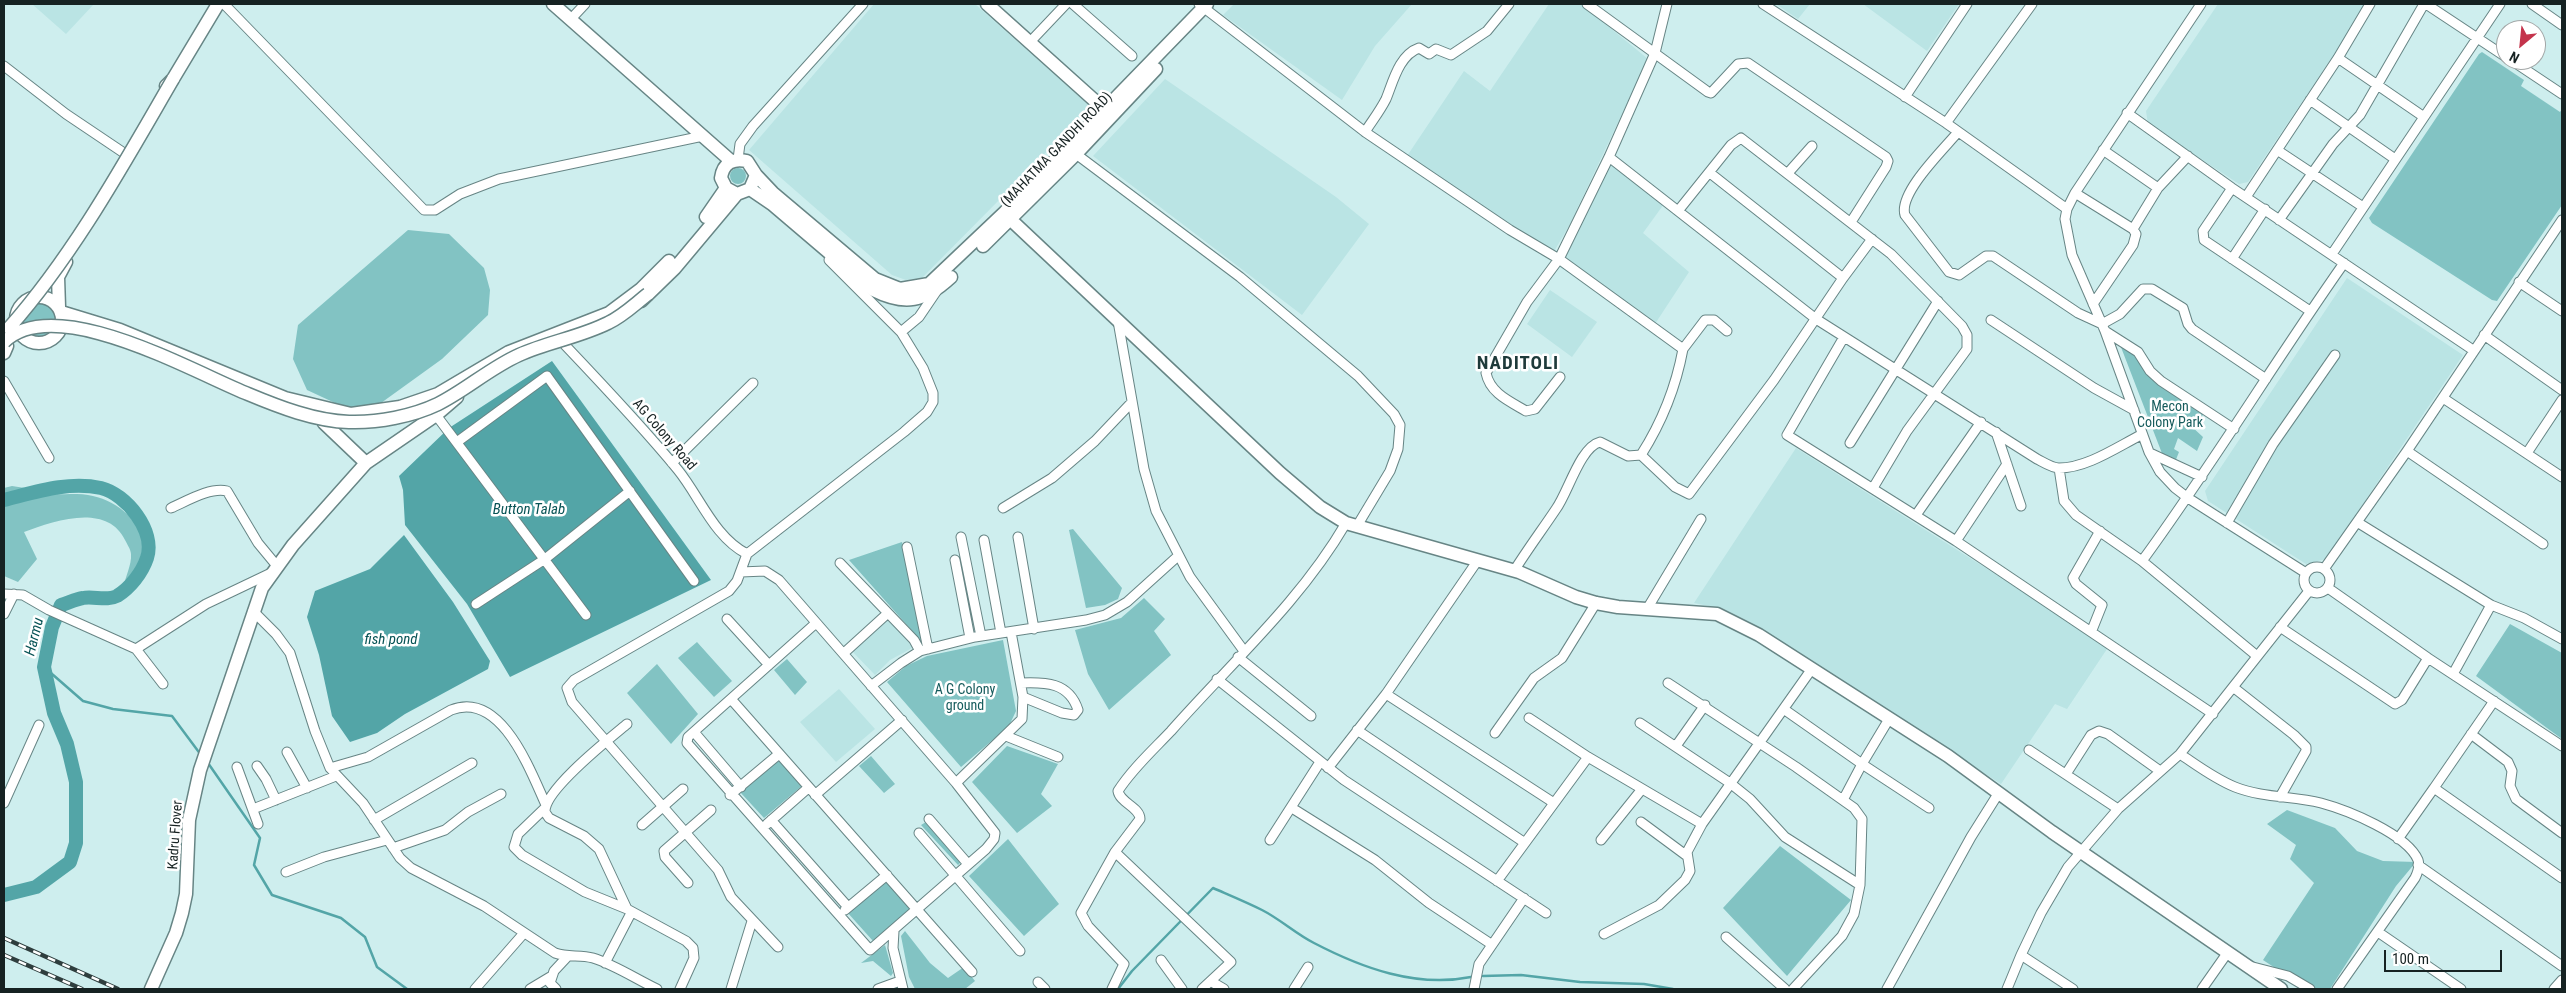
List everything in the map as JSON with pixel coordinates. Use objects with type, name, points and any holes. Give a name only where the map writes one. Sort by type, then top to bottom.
[{"type":"main road","points":[[6,330],[41,292],[70,251],[218,4]]},
{"type":"main road","points":[[553,4],[703,136],[734,160],[747,161],[756,175],[773,193],[875,279],[900,289],[929,284],[1008,216],[1104,109],[1205,7]]},
{"type":"main road","points":[[987,4],[1104,109]]},
{"type":"main road","name":"(MAHATMA GANDHI ROAD)","points":[[762,197],[873,290],[887,297],[905,301],[939,288],[1008,216],[1076,154],[1205,7],[1218,4]]},
{"type":"main road","points":[[6,330],[25,301],[38,288],[69,245],[160,92],[173,79]]},
{"type":"main road","points":[[173,79],[169,97],[60,270],[58,277],[60,309],[63,322],[60,332],[52,339],[42,343],[31,342],[22,336],[17,326],[16,315],[25,301],[40,296],[51,299],[60,309],[120,330],[285,398],[351,414],[400,407],[438,394],[509,352],[561,338],[590,336],[614,325],[644,292]]},
{"type":"main road","points":[[731,191],[721,178],[722,171],[734,160]]},
{"type":"main road","points":[[750,190],[756,175]]},
{"type":"main road","points":[[731,191],[750,190],[762,197]]},
{"type":"main road","points":[[4,348],[16,332],[35,327],[57,326],[90,331],[130,342],[278,405],[324,419],[358,421],[384,419],[438,404],[519,356],[611,322],[674,268],[731,191]]},
{"type":"main road","points":[[1008,216],[1118,318],[1280,474],[1320,507],[1351,524],[1514,571],[1576,597],[1596,603],[1717,614],[1759,635],[1948,756],[1998,794],[2082,850],[2281,989]]},
{"type":"main road","points":[[6,330],[23,322],[47,320],[115,332],[271,398],[325,414],[351,416],[401,410],[437,398],[504,357],[600,321],[644,292]]},
{"type":"main road","points":[[60,332],[92,334],[144,350],[185,371],[251,399],[324,423],[353,427],[383,424],[440,407],[524,356],[561,338]]},
{"type":"main road","points":[[4,348],[22,336]]},
{"type":"main road","name":"Kadru Flover","points":[[151,989],[176,933],[182,913],[186,894],[189,820],[200,770],[262,588],[274,569],[366,463],[436,415],[466,390]]},
{"type":"main road","points":[[324,423],[366,463]]},
{"type":"street","points":[[224,4],[424,210],[435,210],[460,194],[499,179],[703,136]]},
{"type":"street","points":[[570,20],[585,4]]},
{"type":"street","points":[[734,160],[740,144],[753,126],[864,4]]},
{"type":"street","points":[[1030,42],[1066,4]]},
{"type":"street","points":[[1073,4],[1132,56]]},
{"type":"street","points":[[1364,132],[1386,99],[1397,70],[1414,50],[1419,48],[1429,54],[1436,49],[1451,55],[1487,31],[1509,4]]},
{"type":"street","points":[[1589,4],[1711,93],[1738,64],[1748,63],[1886,156],[1888,161],[1886,167],[1851,222]]},
{"type":"street","points":[[1560,376],[1534,408],[1526,411],[1502,398],[1488,383],[1486,373],[1528,302],[1559,258],[1609,157],[1655,53],[1667,4]]},
{"type":"street","points":[[1905,97],[1967,4]]},
{"type":"street","points":[[1946,123],[2032,4]]},
{"type":"street","points":[[2201,4],[2075,193],[2067,208],[2065,219],[2067,239],[2104,327],[2141,435],[2160,472],[2175,488],[2188,498],[2306,573]]},
{"type":"street","points":[[2246,197],[2338,58],[2370,4]]},
{"type":"street","points":[[2279,220],[2311,173],[2348,126],[2360,115],[2425,4],[2496,50]]},
{"type":"street","points":[[2332,254],[2500,4]]},
{"type":"street","points":[[2532,4],[2562,25]]},
{"type":"street","points":[[1767,5],[1946,123],[2067,208]]},
{"type":"street","points":[[1205,7],[1364,132],[1510,230],[1559,258],[1683,349]]},
{"type":"street","points":[[2338,58],[2424,117]]},
{"type":"street","points":[[4,66],[66,114],[124,153]]},
{"type":"street","points":[[2526,70],[2562,94]]},
{"type":"street","points":[[2310,100],[2395,159]]},
{"type":"street","points":[[2127,113],[2232,188],[2473,350]]},
{"type":"street","points":[[1958,132],[1922,175],[1904,206],[1905,216],[1945,268],[1956,275],[1963,274],[1986,256],[1993,256],[2078,313],[2104,327],[2138,352],[2150,372],[2161,381],[2234,429]]},
{"type":"street","points":[[1678,211],[1731,145],[1741,138],[1872,239],[1962,326],[1968,341],[1962,356],[1934,393],[1873,488]]},
{"type":"street","points":[[1788,173],[1812,146]]},
{"type":"street","points":[[2102,150],[2140,173],[2158,188]]},
{"type":"street","points":[[2277,150],[2363,207]]},
{"type":"street","points":[[1076,154],[1240,276],[1358,376],[1394,414],[1400,425],[1398,449],[1390,470],[1304,586],[1286,608],[1217,679],[1118,791],[1120,796],[1141,817],[1115,852],[1081,913],[1088,926],[1124,964],[1112,989]]},
{"type":"street","points":[[2133,229],[2158,188],[2188,156]]},
{"type":"street","points":[[1609,157],[1816,319],[2037,459],[2059,468],[2101,455],[2141,435]]},
{"type":"street","points":[[1710,172],[1843,278]]},
{"type":"street","points":[[2232,188],[2202,234],[2204,240],[2310,311]]},
{"type":"street","points":[[2075,193],[2133,229],[2136,237],[2133,245],[2093,304]]},
{"type":"street","points":[[762,197],[765,204],[812,244],[901,332],[923,368],[932,388],[934,398],[931,406],[904,432],[747,554],[734,587],[717,599],[571,682],[567,688],[569,698],[662,808],[718,870],[726,890],[752,922],[778,947]]},
{"type":"street","points":[[2232,260],[2265,209]]},
{"type":"street","points":[[2324,569],[2408,451],[2473,350],[2562,220]]},
{"type":"street","points":[[2553,233],[2562,240]]},
{"type":"street","points":[[1641,454],[1675,487],[1689,494],[1726,446],[1872,239]]},
{"type":"street","points":[[2142,561],[2188,498],[2310,311],[2344,263]]},
{"type":"street","points":[[2519,282],[2562,311]]},
{"type":"street","points":[[901,332],[919,318],[939,288]]},
{"type":"street","points":[[2104,327],[2120,314],[2143,288],[2152,289],[2183,308],[2188,324],[2192,329],[2266,379]]},
{"type":"street","points":[[1850,443],[1938,301]]},
{"type":"street","points":[[1118,318],[1144,469],[1156,510],[1178,556],[1241,654],[1311,716]]},
{"type":"street","points":[[1641,454],[1666,409],[1683,349],[1705,320],[1714,320],[1727,331]]},
{"type":"street","points":[[1991,320],[2094,388],[2134,410]]},
{"type":"street","points":[[2484,335],[2562,390]]},
{"type":"street","points":[[1844,337],[1787,435],[1916,515],[2092,630],[2213,714]]},
{"type":"street","name":"AG Colony Road","points":[[561,338],[672,463],[714,523],[732,544],[747,554]]},
{"type":"street","points":[[2227,523],[2278,438],[2335,355]]},
{"type":"street","points":[[457,442],[547,376],[694,581]]},
{"type":"street","points":[[4,381],[49,458]]},
{"type":"street","points":[[672,463],[753,383]]},
{"type":"street","points":[[2442,398],[2562,477]]},
{"type":"street","points":[[2527,453],[2562,401]]},
{"type":"street","points":[[1003,508],[1052,478],[1094,441],[1132,402]]},
{"type":"street","points":[[436,415],[586,615]]},
{"type":"street","points":[[1916,515],[1981,422]]},
{"type":"street","points":[[1996,432],[2021,506]]},
{"type":"street","points":[[1514,571],[1540,530],[1557,508],[1580,463],[1593,445],[1600,442],[1628,456],[1641,454]]},
{"type":"street","points":[[2408,451],[2544,544]]},
{"type":"street","points":[[2149,452],[2202,477]]},
{"type":"street","points":[[1956,541],[2006,464]]},
{"type":"street","points":[[2059,468],[2064,501],[2076,515],[2142,561],[2257,656]]},
{"type":"street","points":[[136,649],[206,604],[274,569],[227,491],[220,490],[206,494],[171,508]]},
{"type":"street","points":[[476,604],[545,559],[630,492]]},
{"type":"street","points":[[1647,609],[1701,519]]},
{"type":"street","points":[[2357,522],[2491,605],[2524,618],[2562,639]]},
{"type":"street","points":[[2092,630],[2102,605],[2076,584],[2073,578],[2100,531]]},
{"type":"street","points":[[962,537],[981,636]]},
{"type":"street","points":[[1018,537],[1034,629]]},
{"type":"street","points":[[984,540],[1001,633]]},
{"type":"street","points":[[906,547],[924,650]]},
{"type":"street","points":[[871,686],[896,666],[924,650],[970,638],[1086,620],[1117,609],[1178,556]]},
{"type":"street","points":[[955,560],[970,638]]},
{"type":"street","points":[[1328,768],[1386,694],[1478,560]]},
{"type":"street","points":[[840,563],[924,650]]},
{"type":"street","points":[[2314,567],[2324,569],[2330,578],[2328,588],[2319,593],[2309,591],[2304,583],[2306,573],[2314,567]]},
{"type":"street","points":[[741,572],[765,571],[779,580],[956,783],[995,833],[992,842],[894,931],[870,950],[688,746],[687,739],[694,732],[816,623]]},
{"type":"street","points":[[2328,588],[2428,658],[2562,746]]},
{"type":"street","points":[[2008,989],[2021,955],[2055,886],[2082,850],[2118,809],[2180,754],[2309,591]]},
{"type":"street","points":[[4,594],[23,595],[74,622],[136,649],[163,684]]},
{"type":"street","points":[[4,614],[14,594]]},
{"type":"street","points":[[1495,733],[1534,678],[1562,658],[1596,603]]},
{"type":"street","points":[[2453,674],[2491,605]]},
{"type":"street","points":[[253,611],[276,634],[290,653],[314,731],[330,768],[363,804],[390,844],[411,868],[484,906],[555,953],[568,956],[584,956],[605,963],[657,989]]},
{"type":"street","points":[[844,653],[888,613]]},
{"type":"street","points":[[727,619],[769,665]]},
{"type":"street","points":[[2280,627],[2395,704],[2402,700],[2428,658]]},
{"type":"street","points":[[956,783],[1022,719],[1024,697],[1011,632]]},
{"type":"street","points":[[1686,856],[1702,824],[1812,670]]},
{"type":"street","points":[[1217,679],[1328,768],[1546,913]]},
{"type":"street","points":[[1021,683],[1044,682],[1056,685],[1072,699],[1078,710],[1074,715],[1062,713],[1024,697]]},
{"type":"street","points":[[1668,683],[1761,742],[1843,800],[1860,815],[1864,824],[1859,898],[1850,924],[1830,950],[1793,989]]},
{"type":"street","points":[[2232,687],[2294,734],[2306,747],[2306,751],[2280,797]]},
{"type":"street","points":[[1386,694],[1554,803]]},
{"type":"street","points":[[731,699],[972,972]]},
{"type":"street","points":[[2398,839],[2494,701]]},
{"type":"street","points":[[1676,746],[1704,705]]},
{"type":"street","points":[[330,768],[368,757],[450,710],[463,706],[486,712],[504,727],[522,756],[546,807],[549,818],[592,842],[599,849],[629,911]]},
{"type":"street","points":[[1785,710],[1929,808]]},
{"type":"street","points":[[1529,718],[1588,757],[1702,824]]},
{"type":"street","points":[[1843,800],[1862,764],[1890,719]]},
{"type":"street","points":[[815,795],[902,720]]},
{"type":"street","points":[[1640,723],[1730,783],[1750,799],[1784,837],[1860,885]]},
{"type":"street","points":[[627,724],[586,758],[552,794],[546,807],[518,834],[514,848],[522,855],[585,892],[629,911],[686,941],[693,948],[694,958],[680,989]]},
{"type":"street","points":[[4,802],[38,725]]},
{"type":"street","points":[[1357,730],[1525,843]]},
{"type":"street","points":[[2066,774],[2092,735],[2099,731],[2108,734],[2160,771]]},
{"type":"street","points":[[694,732],[741,787]]},
{"type":"street","points":[[2471,734],[2508,762],[2512,771],[2510,786],[2516,798],[2562,833]]},
{"type":"street","points":[[1006,736],[1058,757]]},
{"type":"street","points":[[2029,750],[2118,809]]},
{"type":"street","points":[[287,752],[307,788]]},
{"type":"street","points":[[730,795],[779,754]]},
{"type":"street","points":[[2180,754],[2217,779],[2236,787],[2280,797],[2314,802],[2347,811],[2398,839],[2411,850],[2418,865],[2562,966]]},
{"type":"street","points":[[1497,881],[1588,757]]},
{"type":"street","points":[[1270,840],[1320,762]]},
{"type":"street","points":[[374,820],[472,763]]},
{"type":"street","points":[[237,766],[258,824]]},
{"type":"street","points":[[257,766],[266,779],[276,800]]},
{"type":"street","points":[[253,809],[336,776]]},
{"type":"street","points":[[642,825],[682,788]]},
{"type":"street","points":[[761,828],[808,788]]},
{"type":"street","points":[[2434,788],[2562,876]]},
{"type":"street","points":[[1601,840],[1642,789]]},
{"type":"street","points":[[286,872],[324,857],[390,844],[444,830],[468,812],[501,794]]},
{"type":"street","points":[[1887,989],[1971,837],[1998,794]]},
{"type":"street","points":[[1292,808],[1376,860],[1429,903],[1492,944]]},
{"type":"street","points":[[688,883],[664,854],[666,847],[711,810]]},
{"type":"street","points":[[929,819],[968,864]]},
{"type":"street","points":[[771,820],[848,907]]},
{"type":"street","points":[[1604,934],[1645,915],[1670,896],[1690,871],[1686,856],[1641,822]]},
{"type":"street","points":[[920,833],[1020,951]]},
{"type":"street","points":[[1115,852],[1231,962],[1212,982],[1202,989]]},
{"type":"street","points":[[2337,989],[2415,878],[2418,865]]},
{"type":"street","points":[[839,915],[886,875]]},
{"type":"street","points":[[1474,989],[1479,964],[1524,898]]},
{"type":"street","points":[[605,963],[629,911]]},
{"type":"street","points":[[731,989],[752,922]]},
{"type":"street","points":[[878,989],[902,985],[893,948],[894,931]]},
{"type":"street","points":[[2378,932],[2461,989]]},
{"type":"street","points":[[475,989],[524,933]]},
{"type":"street","points":[[1726,937],[1785,989]]},
{"type":"street","points":[[2202,989],[2228,952]]},
{"type":"street","points":[[2021,955],[2074,989]]},
{"type":"street","points":[[530,989],[550,977],[568,956]]},
{"type":"street","points":[[1161,960],[1182,989]]},
{"type":"street","points":[[2248,966],[2288,976],[2310,989]]},
{"type":"street","points":[[1294,989],[1308,967]]},
{"type":"street","points":[[550,977],[556,989]]},
{"type":"street","points":[[2554,989],[2562,980]]},
{"type":"street","points":[[1038,982],[1045,989]]},
{"type":"street","points":[[1212,982],[1224,989]]},
{"type":"shaded area","points":[[32,4],[94,4],[66,34]]},
{"type":"shaded area","points":[[874,4],[975,4],[1091,107],[922,278],[906,280],[892,275],[749,150]]},
{"type":"shaded area","points":[[1234,4],[1412,4],[1375,46],[1342,100],[1223,15]]},
{"type":"shaded area","points":[[1549,4],[1581,4],[1648,59],[1570,224],[1552,255],[1407,156],[1464,71],[1490,91]]},
{"type":"shaded area","points":[[1776,4],[1810,4],[1798,19]]},
{"type":"shaded area","points":[[1863,4],[1959,4],[1927,51]]},
{"type":"shaded area","points":[[2218,4],[2368,4],[2248,182],[2239,184],[2148,124],[2146,111]]},
{"type":"shaded area","points":[[1165,79],[1336,197],[1369,224],[1302,315],[1093,156]]},
{"type":"shaded area","points":[[1611,161],[1664,204],[1643,233],[1689,272],[1653,327],[1558,266]]},
{"type":"shaded area","points":[[2347,278],[2463,355],[2326,559],[2306,564],[2208,501],[2205,491]]},
{"type":"shaded area","points":[[1550,290],[1597,322],[1572,357],[1527,324]]},
{"type":"shaded area","points":[[1796,448],[2109,646],[2067,709],[2055,704],[2001,784],[1765,633],[1719,608],[1694,603]]},
{"type":"shaded area","points":[[888,615],[916,646],[890,660],[875,675],[850,649]]},
{"type":"shaded area","points":[[839,689],[875,729],[836,762],[800,722]]},
{"type":"green space","points":[[2482,52],[2496,61],[2496,70],[2509,70],[2524,80],[2521,86],[2560,112],[2562,109],[2562,205],[2497,301],[2492,300],[2372,223],[2369,218]]},
{"type":"green space","points":[[735,168],[741,168],[746,173],[744,182],[735,184],[730,179],[730,173]]},
{"type":"green space","points":[[408,230],[449,234],[484,268],[490,290],[488,315],[442,359],[381,403],[348,409],[307,390],[293,359],[298,325]]},
{"type":"green space","points":[[36,300],[49,303],[57,318],[51,332],[41,338],[28,334],[20,323]]},
{"type":"green space","name":"Mecon Colony Park","points":[[2119,342],[2139,356],[2146,370],[2204,411],[2201,420],[2193,416],[2190,425],[2203,437],[2197,451],[2178,438],[2174,449],[2179,452],[2175,462],[2163,456]]},
{"type":"green space","points":[[12,486],[57,494],[84,494],[98,497],[124,511],[137,526],[143,545],[141,563],[132,579],[123,588],[131,558],[125,540],[117,528],[106,521],[93,518],[79,518],[49,523],[24,532],[37,559],[18,582],[4,576],[4,488]]},
{"type":"green space","points":[[1073,529],[1122,588],[1118,599],[1105,605],[1086,608],[1069,530]]},
{"type":"green space","points":[[902,542],[923,638],[922,642],[849,560]]},
{"type":"green space","points":[[1144,598],[1165,619],[1154,631],[1171,655],[1109,710],[1088,674],[1075,630],[1121,618]]},
{"type":"green space","points":[[2510,624],[2562,653],[2562,739],[2476,676]]},
{"type":"green space","name":"A G Colony ground","points":[[1003,640],[1016,711],[1009,726],[961,767],[887,682],[906,666],[927,656]]},
{"type":"green space","points":[[697,642],[732,681],[714,697],[678,658]]},
{"type":"green space","points":[[787,659],[807,682],[795,695],[774,670]]},
{"type":"green space","points":[[657,664],[698,714],[671,744],[627,693]]},
{"type":"green space","points":[[1007,746],[1058,764],[1041,794],[1052,806],[1017,833],[972,782]]},
{"type":"green space","points":[[871,756],[895,784],[884,793],[859,766]]},
{"type":"green space","points":[[780,758],[803,785],[764,818],[740,792]]},
{"type":"green space","points":[[2287,810],[2335,828],[2357,851],[2383,861],[2416,862],[2396,886],[2330,989],[2307,989],[2263,960],[2314,883],[2290,859],[2296,845],[2267,824]]},
{"type":"green space","points":[[926,822],[961,862],[958,865],[921,825]]},
{"type":"green space","points":[[1008,839],[1059,904],[1024,936],[969,876]]},
{"type":"green space","points":[[1780,846],[1851,900],[1787,976],[1723,908]]},
{"type":"green space","points":[[886,878],[913,906],[873,941],[847,912]]},
{"type":"green space","points":[[905,931],[930,963],[948,978],[964,967],[975,981],[965,989],[915,989],[909,977],[901,936]]},
{"type":"green space","points":[[885,945],[893,973],[891,976],[873,961],[861,963]]},
{"type":"water","name":"Button Talab","points":[[552,361],[711,580],[510,677],[467,604],[405,525],[403,490],[399,476],[449,428]]},
{"type":"water","name":"fish pond","points":[[404,535],[453,602],[490,661],[488,669],[405,714],[377,733],[350,742],[332,716],[319,655],[307,617],[315,591],[370,569]]},
{"type":"waterway","name":"Harmu","points":[[4,500],[64,487],[89,486],[101,488],[120,498],[137,515],[143,526],[149,547],[145,564],[139,575],[117,596],[109,598],[83,598],[61,605],[52,627],[44,667],[54,713],[67,744],[76,782],[76,843],[70,862],[36,887],[4,895]]},
{"type":"waterway","points":[[44,667],[83,701],[113,709],[172,716],[201,755]]},
{"type":"waterway","points":[[208,763],[260,838],[254,865],[272,895],[341,918],[365,937],[377,967],[407,989]]},
{"type":"waterway","points":[[1118,989],[1132,971],[1213,888],[1262,910],[1314,943],[1370,968],[1390,974],[1430,980],[1471,977]]},
{"type":"waterway","points":[[1483,976],[1521,975],[1580,982],[1644,984],[1673,989]]},
{"type":"railway","points":[[4,938],[118,989]]},
{"type":"railway","points":[[4,955],[82,989]]},
{"type":"district","name":"NADITOLI","points":[[1518,364]]}]
